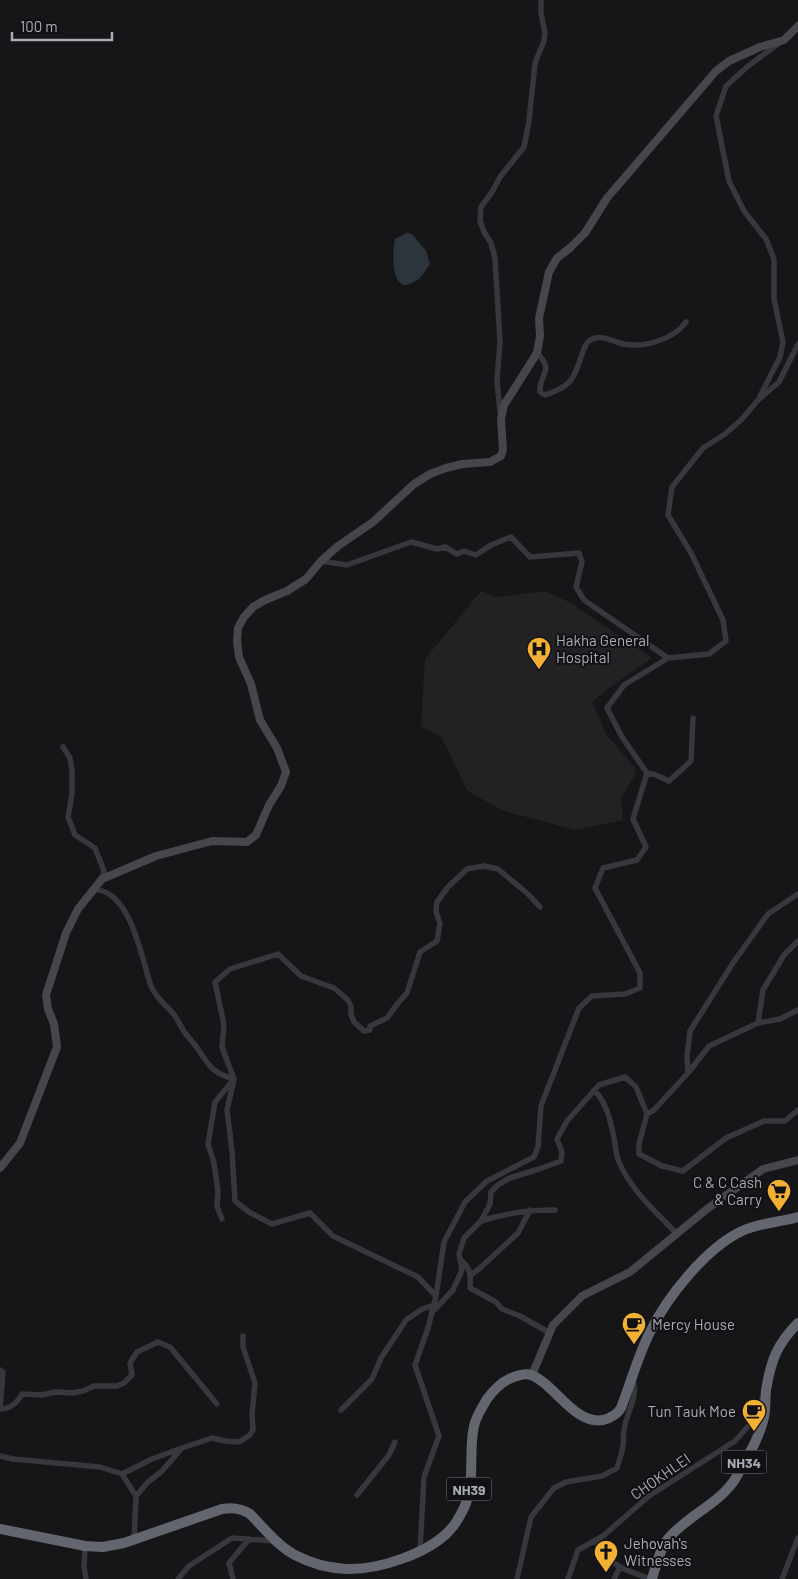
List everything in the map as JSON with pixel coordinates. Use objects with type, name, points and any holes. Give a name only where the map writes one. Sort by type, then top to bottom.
[{"type":"highway","points":[[532,1376],[542,1382],[578,1413],[592,1420],[599,1421],[618,1413],[637,1361],[651,1330],[669,1300],[712,1251],[734,1235],[752,1227],[798,1217]]},
{"type":"highway","name":"NH34","points":[[651,1579],[658,1557],[666,1541],[678,1529],[723,1494],[736,1478],[760,1433],[765,1415],[766,1391],[771,1365],[784,1337],[798,1323]]},
{"type":"highway","name":"NH39","points":[[0,1529],[85,1546],[110,1546],[134,1540],[215,1511],[233,1508],[244,1510],[250,1514],[292,1554],[304,1559],[346,1569],[382,1565],[420,1551],[449,1531],[465,1507],[472,1476],[472,1436],[477,1416],[496,1388],[503,1382],[515,1376],[532,1376]]},
{"type":"street","points":[[102,878],[156,856],[212,841],[247,842],[256,835],[269,805],[281,786],[286,772],[277,748],[260,720],[250,684],[239,657],[238,628],[244,617],[253,607],[306,579],[321,561],[338,546],[373,522],[414,484],[430,474],[446,468],[462,464],[490,462],[500,456],[504,450],[497,380],[500,342],[495,258],[491,243],[480,221],[481,207],[500,177],[524,147],[529,121],[535,63],[545,33],[541,13],[542,0]]},
{"type":"street","points":[[758,400],[780,357],[783,342],[774,299],[774,259],[766,239],[744,211],[728,181],[716,116],[726,86],[747,67],[784,40],[798,26]]},
{"type":"street","points":[[501,419],[504,405],[537,353],[540,336],[539,318],[543,298],[549,272],[557,258],[570,248],[585,232],[607,198],[716,71],[729,60],[760,47],[784,40]]},
{"type":"street","points":[[537,353],[546,365],[546,373],[539,387],[540,392],[545,395],[558,391],[572,380],[584,348],[589,341],[596,338],[609,338],[622,344],[647,344],[669,337],[686,322]]},
{"type":"street","points":[[693,718],[691,761],[669,781],[647,773],[622,737],[607,708],[624,685],[668,658],[709,654],[726,640],[723,620],[691,554],[668,515],[672,486],[703,448],[725,434],[742,419],[758,400],[779,382],[798,344]]},
{"type":"street","points":[[321,561],[347,566],[411,542],[437,549],[445,547],[457,554],[464,551],[476,554],[491,545],[511,538],[530,557],[579,553],[582,562],[576,587],[584,600],[668,658]]},
{"type":"street","points":[[0,1168],[20,1143],[57,1047],[54,1024],[48,1009],[46,995],[66,932],[78,909],[102,878],[104,871],[95,848],[75,835],[68,817],[72,794],[72,771],[70,758],[63,746]]},
{"type":"street","points":[[420,1551],[424,1477],[439,1436],[416,1364],[436,1296],[444,1242],[466,1202],[487,1181],[534,1157],[538,1147],[542,1106],[580,1008],[592,996],[626,994],[640,988],[640,973],[595,888],[603,868],[637,860],[646,847],[633,819],[647,773]]},
{"type":"street","points":[[436,1296],[418,1277],[333,1236],[310,1213],[272,1224],[249,1212],[235,1201],[232,1151],[226,1110],[234,1079],[222,1047],[224,1025],[215,982],[230,969],[278,954],[301,976],[334,988],[347,999],[351,1006],[354,1022],[364,1031],[370,1030],[370,1026],[387,1018],[407,993],[420,952],[437,941],[440,924],[436,911],[437,902],[448,886],[467,869],[484,866],[498,869],[540,906]]},
{"type":"street","points":[[94,889],[106,892],[122,906],[131,924],[152,988],[175,1016],[185,1034],[208,1064],[221,1076],[234,1079]]},
{"type":"street","points":[[688,1073],[687,1056],[690,1031],[733,963],[768,914],[798,894]]},
{"type":"street","points":[[758,1023],[762,990],[784,955],[798,941]]},
{"type":"street","points":[[647,1114],[654,1110],[688,1073],[708,1046],[758,1023],[780,1019],[798,1010]]},
{"type":"street","points":[[341,1410],[372,1379],[380,1358],[406,1320],[422,1308],[433,1308],[453,1290],[462,1270],[459,1254],[464,1238],[481,1221],[490,1204],[491,1192],[499,1184],[510,1178],[561,1161],[562,1152],[557,1139],[567,1121],[598,1085],[625,1077],[636,1087],[647,1114],[639,1144],[639,1154],[662,1166],[683,1171],[726,1138],[764,1121],[785,1121],[798,1110]]},
{"type":"street","points":[[222,1219],[217,1206],[218,1192],[214,1163],[208,1144],[215,1102],[234,1079]]},
{"type":"street","points":[[594,1090],[607,1109],[619,1163],[636,1191],[676,1233]]},
{"type":"street","points":[[532,1376],[553,1325],[582,1296],[630,1272],[706,1208],[763,1169],[798,1160]]},
{"type":"street","points":[[481,1221],[508,1213],[530,1210],[555,1210]]},
{"type":"street","points":[[471,1275],[518,1233],[530,1210]]},
{"type":"street","points":[[460,1258],[468,1266],[471,1275],[470,1288],[490,1299],[502,1309],[520,1316],[550,1333]]},
{"type":"street","points":[[0,1456],[100,1468],[122,1474],[152,1459],[212,1438],[225,1442],[239,1442],[250,1436],[253,1430],[252,1414],[255,1383],[243,1347],[243,1336]]},
{"type":"street","points":[[0,1370],[3,1372],[0,1409],[6,1409],[17,1402],[22,1394],[41,1395],[56,1392],[83,1391],[94,1386],[117,1386],[124,1383],[132,1375],[130,1363],[137,1352],[158,1342],[170,1347],[217,1404]]},
{"type":"street","points":[[517,1579],[531,1517],[554,1488],[566,1482],[602,1476],[617,1468],[624,1446],[624,1429],[635,1390],[636,1384],[632,1378]]},
{"type":"street","name":"CHOKHLEI","points":[[568,1579],[578,1550],[603,1536],[650,1496],[735,1441],[752,1422],[766,1391]]},
{"type":"street","points":[[357,1495],[389,1455],[395,1442]]},
{"type":"street","points":[[136,1496],[182,1448]]},
{"type":"street","points":[[122,1474],[136,1496],[134,1540]]},
{"type":"street","points":[[178,1579],[189,1566],[232,1538],[278,1541]]},
{"type":"street","points":[[782,1579],[798,1538]]},
{"type":"street","points":[[233,1579],[229,1563],[249,1539]]},
{"type":"street","points":[[595,1540],[611,1562],[651,1579]]},
{"type":"street","points":[[85,1546],[84,1567],[87,1577]]},
{"type":"street","points":[[614,1579],[620,1567]]},
{"type":"shaded area","points":[[407,233],[412,234],[426,251],[430,264],[419,279],[408,285],[402,284],[397,280],[393,254],[395,239]]},
{"type":"shaded area","points":[[481,591],[496,597],[545,591],[571,603],[652,658],[592,702],[605,733],[635,768],[635,775],[621,798],[623,820],[575,830],[501,810],[467,790],[442,738],[421,726],[425,659]]},
{"type":"place","name":"Hakha General Hospital","points":[[539,670]]},
{"type":"place","name":"C & C Cash & Carry","points":[[779,1212]]},
{"type":"place","name":"Mercy House","points":[[634,1345]]},
{"type":"place","name":"Tun Tauk Moe","points":[[754,1432]]},
{"type":"place","name":"Jehovah's Witnesses","points":[[606,1573]]}]
